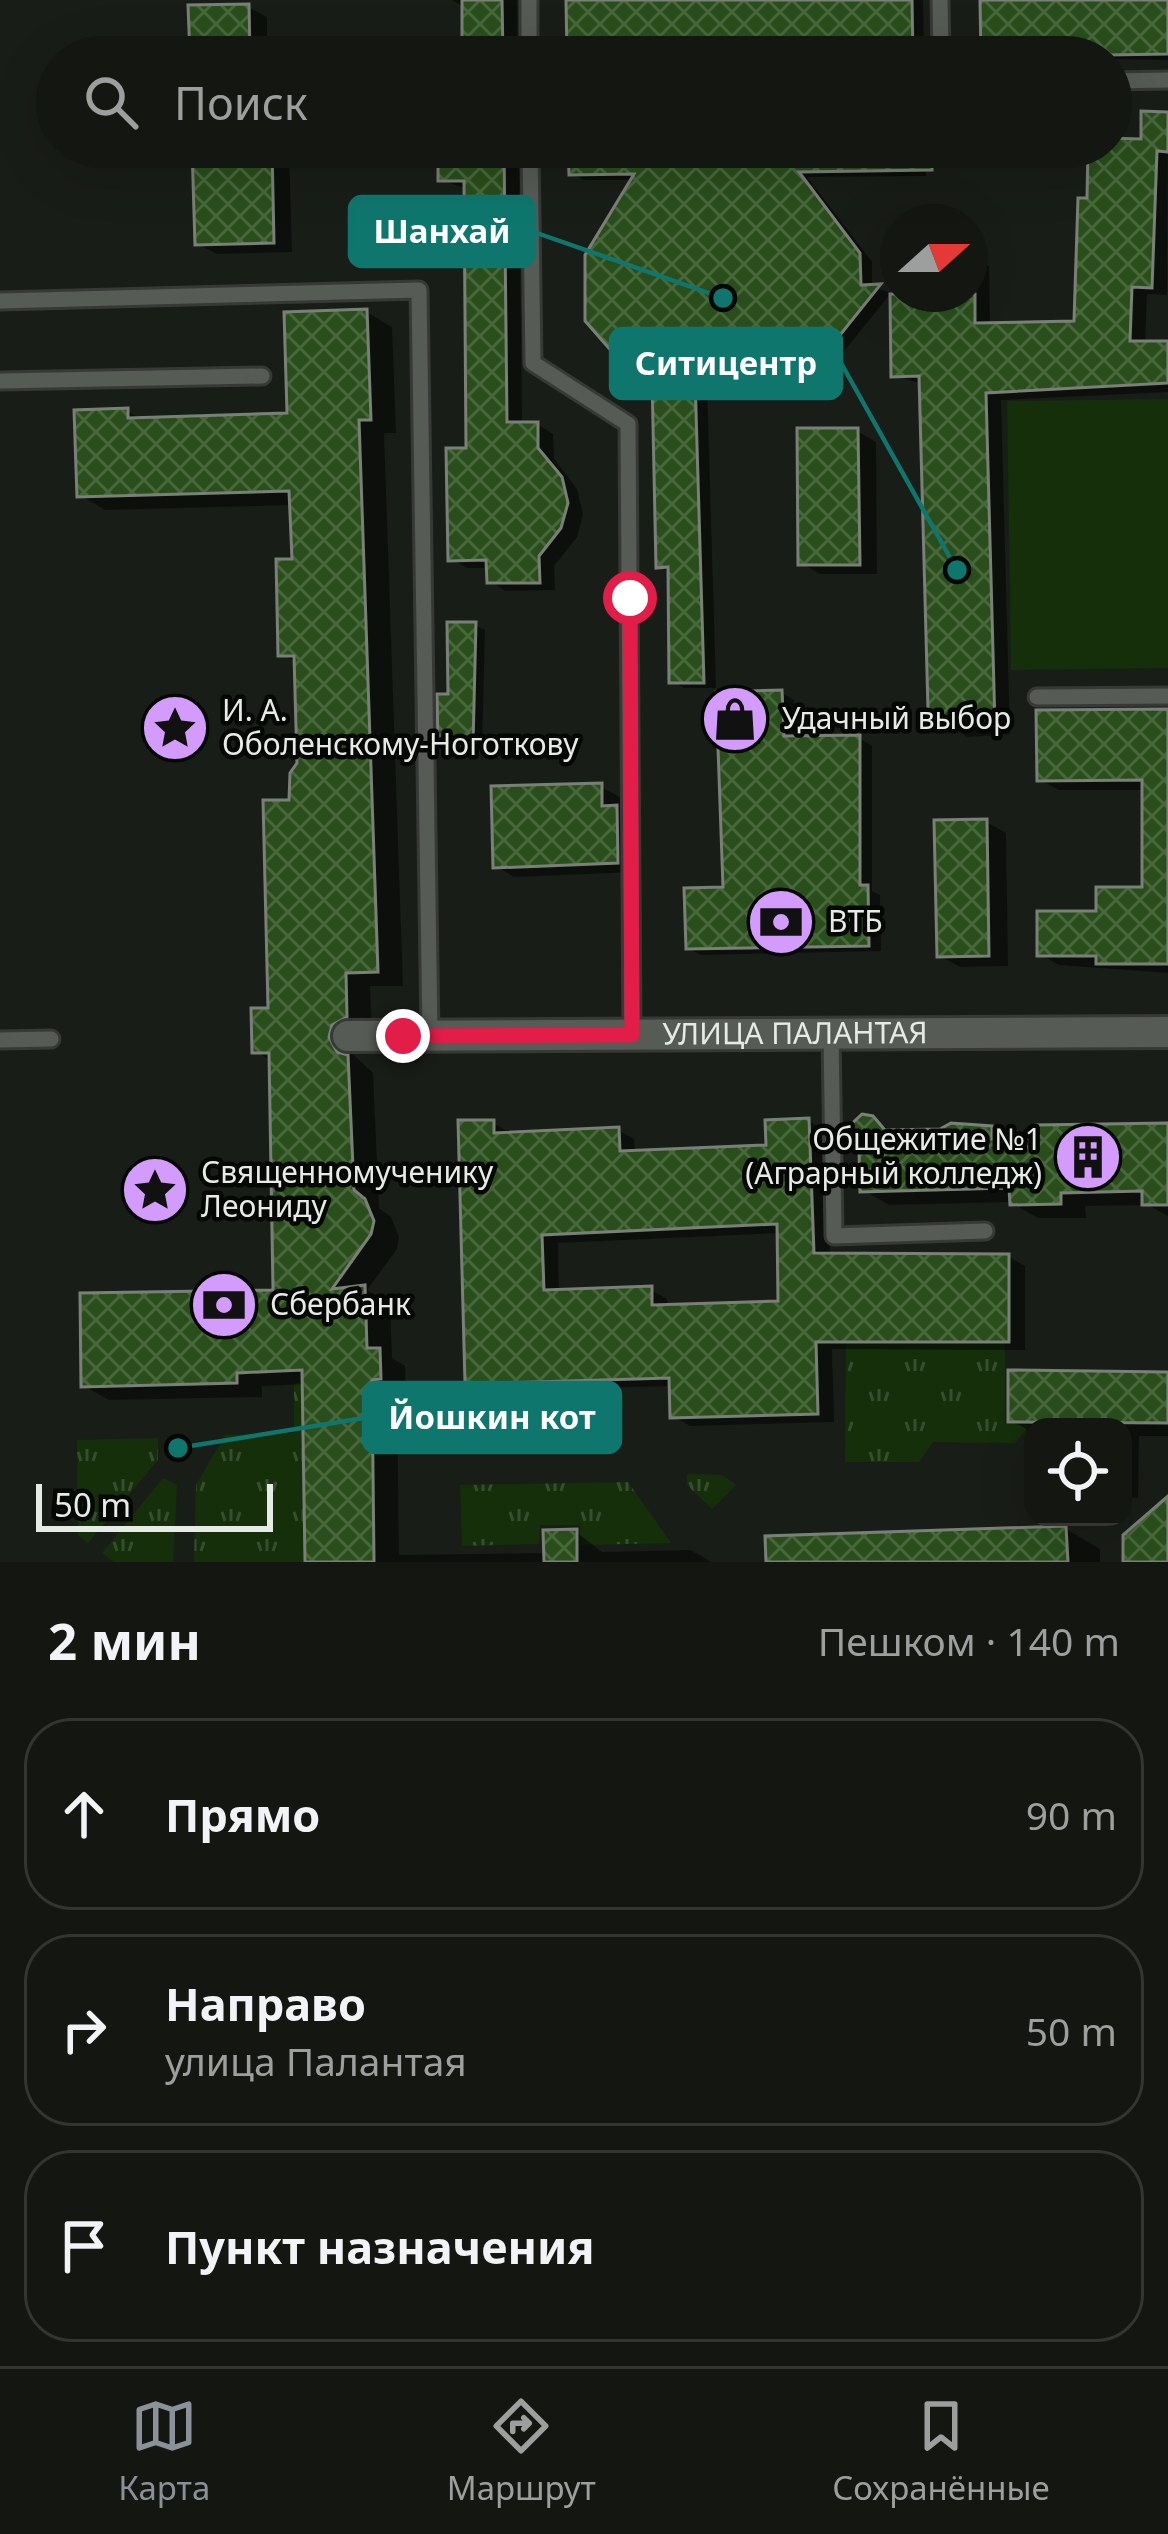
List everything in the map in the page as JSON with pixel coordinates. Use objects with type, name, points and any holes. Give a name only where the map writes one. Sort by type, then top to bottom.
[{"type":"street","name":"УЛИЦА ПАЛАНТАЯ","points":[[347,1036],[1168,1032]]},
{"type":"lane","points":[[529,0],[529,36]]},
{"type":"lane","points":[[940,0],[941,36]]},
{"type":"lane","points":[[1132,81],[1168,80]]},
{"type":"lane","points":[[530,168],[533,363],[628,424],[632,1035]]},
{"type":"lane","points":[[0,302],[419,290],[430,1036]]},
{"type":"lane","points":[[0,381],[262,376]]},
{"type":"lane","points":[[1037,698],[1168,696]]},
{"type":"lane","points":[[831,1034],[834,1236],[985,1231]]},
{"type":"lane","points":[[0,1040],[51,1039]]},
{"type":"green space","points":[[1168,399],[1168,668],[1011,670],[1007,401]]},
{"type":"green space","points":[[846,1343],[1005,1344],[1005,1424],[1024,1425],[1015,1443],[933,1442],[919,1462],[845,1462]]},
{"type":"green space","points":[[294,1383],[303,1383],[305,1562],[194,1562],[196,1485],[225,1435],[294,1433]]},
{"type":"green space","points":[[158,1438],[158,1460],[88,1543],[78,1535],[77,1440]]},
{"type":"green space","points":[[687,1474],[722,1475],[736,1485],[712,1509],[687,1485]]},
{"type":"green space","points":[[163,1478],[177,1485],[173,1562],[114,1562],[102,1553]]},
{"type":"green space","points":[[628,1482],[671,1543],[581,1545],[580,1525],[540,1525],[539,1544],[462,1546],[460,1485]]},
{"type":"building","points":[[462,0],[502,0],[503,36],[462,36]]},
{"type":"building","points":[[566,0],[912,0],[913,36],[567,36]]},
{"type":"building","points":[[980,0],[1168,0],[1168,54],[1132,55],[1132,36],[981,36]]},
{"type":"building","points":[[249,4],[250,36],[189,36],[188,5]]},
{"type":"building","points":[[1141,111],[1168,112],[1168,152],[1157,151],[1152,288],[1132,287],[1130,341],[1168,341],[1168,383],[986,393],[995,726],[949,729],[928,709],[919,376],[891,377],[890,312],[975,312],[975,323],[1074,321],[1078,198],[1087,198],[1088,168],[1132,168],[1132,139],[1141,139]]},
{"type":"building","points":[[193,168],[272,168],[274,243],[195,245]]},
{"type":"building","points":[[438,168],[504,168],[507,422],[538,422],[538,448],[562,477],[568,503],[561,528],[539,556],[540,583],[487,583],[486,560],[448,561],[446,448],[466,448],[464,181],[438,181]]},
{"type":"building","points":[[569,168],[932,168],[799,172],[860,253],[861,285],[880,285],[808,375],[695,377],[704,683],[669,683],[668,567],[656,568],[652,377],[635,378],[585,321],[585,255],[634,174],[569,175]]},
{"type":"building","points":[[367,309],[371,420],[359,420],[378,972],[346,973],[347,1017],[332,1025],[329,1037],[337,1052],[348,1055],[354,1190],[365,1199],[374,1221],[371,1234],[332,1289],[365,1285],[367,1348],[380,1348],[381,1379],[372,1380],[374,1562],[305,1562],[302,1370],[237,1373],[237,1383],[81,1387],[80,1293],[273,1290],[269,1053],[252,1053],[251,1008],[268,1008],[263,800],[289,800],[290,773],[297,763],[294,656],[278,656],[276,559],[292,559],[289,491],[77,497],[74,410],[128,408],[128,418],[287,413],[284,312]]},
{"type":"building","points":[[797,428],[858,428],[860,565],[798,565]]},
{"type":"building","points":[[447,622],[476,622],[473,745],[438,746],[437,694],[448,694]]},
{"type":"building","points":[[782,690],[784,736],[860,735],[860,885],[868,885],[869,946],[686,949],[684,888],[723,887],[716,692]]},
{"type":"building","points":[[1168,709],[1168,964],[1096,964],[1096,956],[1037,956],[1037,911],[1096,911],[1096,887],[1142,887],[1142,780],[1037,781],[1036,710]]},
{"type":"building","points":[[602,783],[602,806],[617,805],[618,863],[493,868],[491,786]]},
{"type":"building","points":[[987,819],[989,956],[937,957],[934,820]]},
{"type":"building","points":[[862,1114],[873,1116],[885,1130],[940,1129],[951,1123],[992,1126],[992,1139],[1036,1139],[1036,1125],[1168,1123],[1168,1205],[1142,1205],[1142,1191],[1061,1193],[1061,1204],[1010,1205],[1009,1188],[860,1192],[859,1150],[844,1131]]},
{"type":"building","points":[[809,1118],[814,1253],[1009,1254],[1009,1342],[816,1342],[818,1414],[670,1418],[669,1378],[465,1384],[458,1120],[494,1120],[494,1133],[619,1127],[620,1151],[766,1145],[765,1120]],"holes":[[[777,1224],[778,1301],[652,1305],[652,1286],[544,1290],[542,1235]]]},
{"type":"building","points":[[1008,1370],[1168,1372],[1168,1423],[1132,1423],[1132,1418],[1008,1422]]},
{"type":"building","points":[[1168,1496],[1168,1562],[1123,1562],[1123,1535]]},
{"type":"building","points":[[1066,1526],[1068,1562],[766,1562],[765,1536]]},
{"type":"building","points":[[577,1529],[577,1562],[544,1562],[543,1530]]},
{"type":"place","name":"Шанхай","points":[[723,298]]},
{"type":"place","name":"Ситицентр","points":[[957,570]]},
{"type":"place","name":"Удачный выбор","points":[[735,719]]},
{"type":"place","name":"И. А. Оболенскому-Ноготкову","points":[[175,728]]},
{"type":"place","name":"ВТБ","points":[[781,922]]},
{"type":"place","name":"Общежитие №1 (Аграрный колледж)","points":[[1088,1157]]},
{"type":"place","name":"Священномученику Леониду","points":[[155,1190]]},
{"type":"place","name":"Сбербанк","points":[[224,1305]]},
{"type":"place","name":"Йошкин кот","points":[[178,1448]]},
{"type":"route","points":[[403,1036],[632,1035],[630,598]]}]
